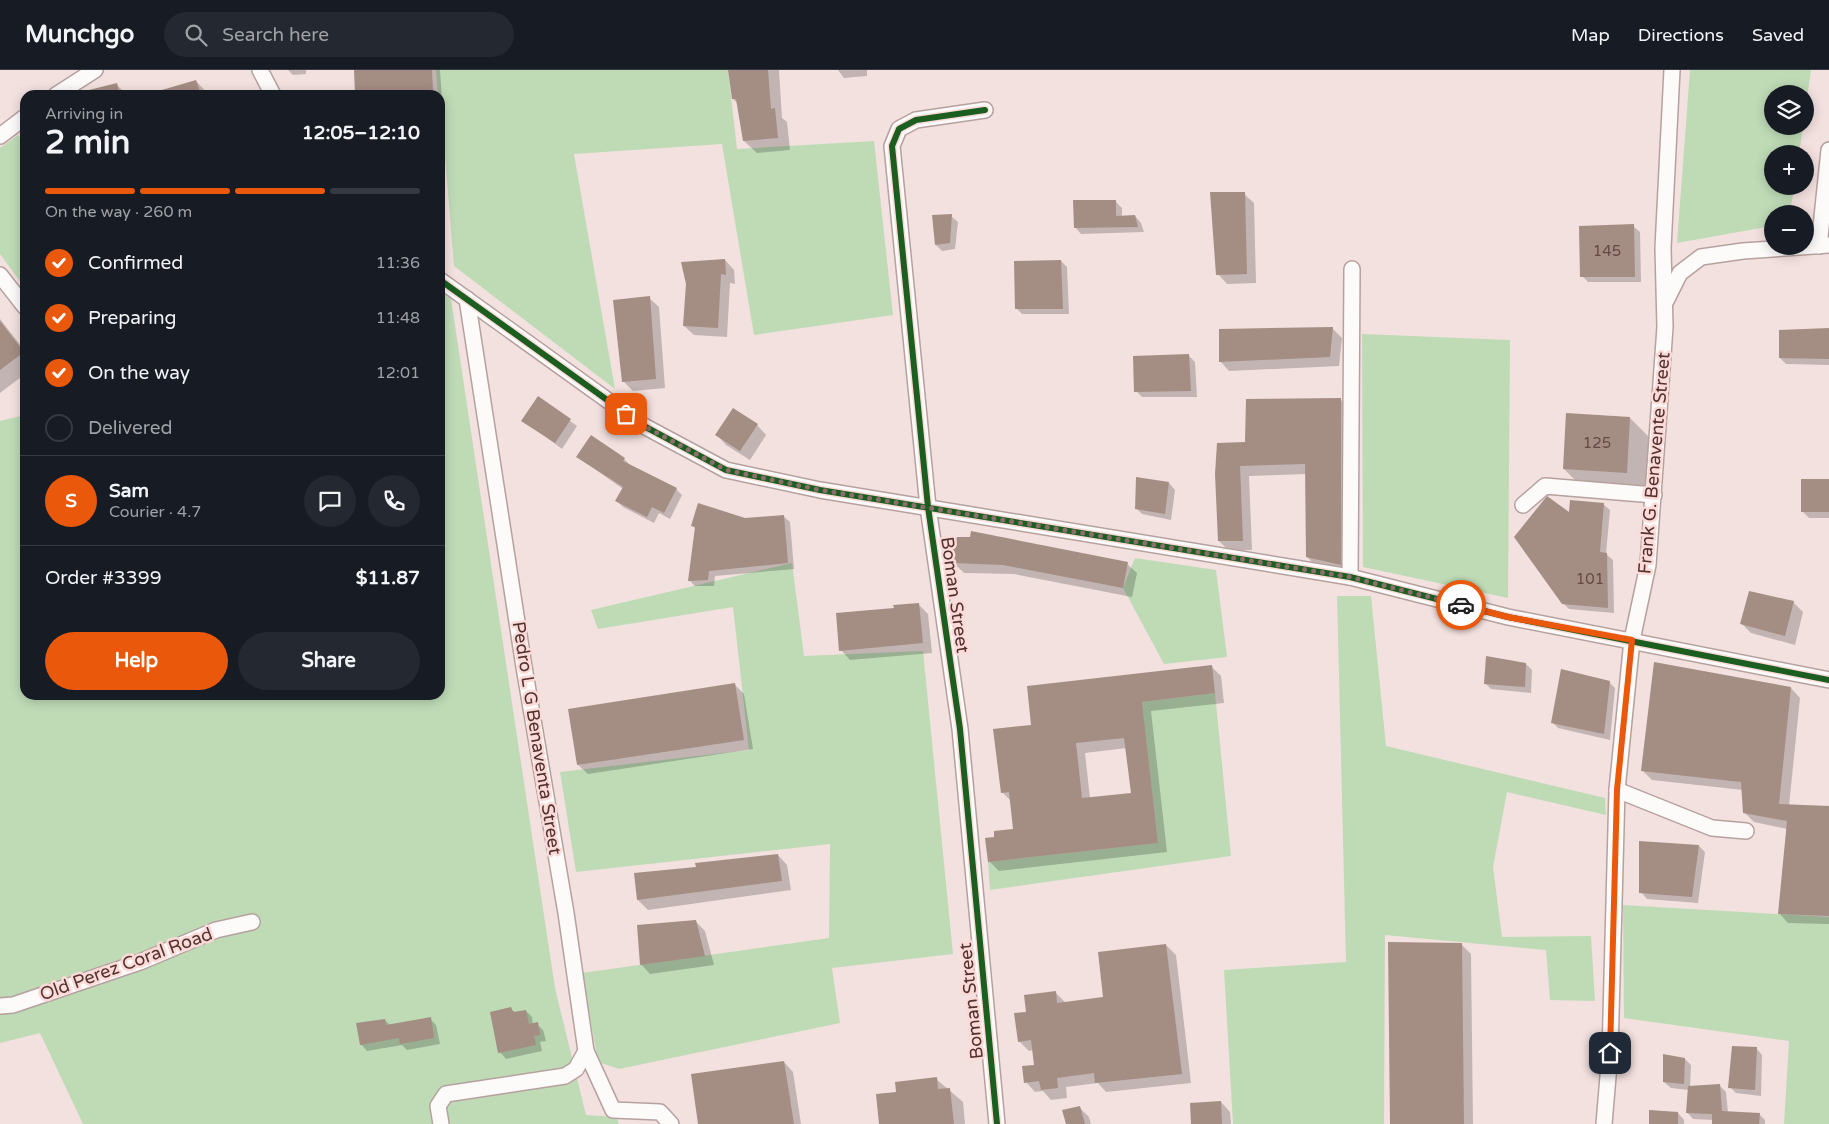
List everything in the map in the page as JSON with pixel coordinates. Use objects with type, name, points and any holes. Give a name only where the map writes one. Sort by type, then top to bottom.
[{"type":"street","points":[[64,90],[95,70]]},
{"type":"street","points":[[260,70],[270,90]]},
{"type":"street","name":"Frank G. Benavente Street","points":[[1604,1124],[1610,1053],[1617,790],[1632,640],[1648,565],[1665,327],[1663,248],[1672,70]]},
{"type":"street","name":"Boman Street","points":[[985,110],[916,120],[899,130],[892,146],[928,507],[960,729],[997,1124]]},
{"type":"street","points":[[0,136],[20,121]]},
{"type":"street","points":[[1664,304],[1680,273],[1701,258],[1743,251],[1824,246],[1829,150]]},
{"type":"street","points":[[1350,577],[1352,269]]},
{"type":"street","points":[[0,275],[20,301]]},
{"type":"street","points":[[445,284],[642,425],[726,470],[820,490],[1350,577],[1508,617],[1829,680]]},
{"type":"street","name":"Pedro L G Benaventa Street","points":[[467,299],[524,667],[566,913],[586,1051],[613,1110],[660,1112],[671,1124]]},
{"type":"street","points":[[1524,505],[1545,486],[1654,495]]},
{"type":"street","points":[[1617,790],[1712,828],[1746,830]]},
{"type":"street","name":"Old Perez Coral Road","points":[[0,1006],[13,1005],[86,978],[140,962],[216,930],[252,922]]},
{"type":"street","points":[[441,1124],[438,1106],[446,1094],[565,1076],[576,1069],[586,1051]]},
{"type":"green space","points":[[436,70],[728,70],[737,149],[874,141],[893,315],[754,335],[722,144],[574,154],[615,389],[454,266],[445,156],[445,90],[438,90]]},
{"type":"green space","points":[[1690,70],[1811,70],[1809,85],[1764,85],[1764,135],[1802,135],[1800,145],[1764,145],[1764,195],[1793,195],[1791,205],[1764,205],[1764,227],[1677,243]]},
{"type":"green space","points":[[18,135],[20,138],[20,281],[0,254],[0,148]]},
{"type":"green space","points":[[445,295],[451,299],[555,988],[586,1115],[617,1117],[619,1124],[83,1124],[40,1033],[0,1043],[0,421],[20,416],[20,700],[445,700]]},
{"type":"green space","points":[[1362,334],[1510,340],[1508,598],[1363,567]]},
{"type":"green space","points":[[1135,558],[1216,570],[1227,657],[1164,664],[1123,588]]},
{"type":"green space","points":[[792,563],[804,656],[923,651],[953,954],[832,968],[840,1023],[619,1069],[598,1062],[582,973],[829,938],[830,844],[576,872],[560,772],[749,750],[733,607],[598,629],[591,610]]},
{"type":"green space","points":[[1337,596],[1371,596],[1386,746],[1605,798],[1606,815],[1507,792],[1493,867],[1502,937],[1591,936],[1595,1001],[1550,1000],[1546,950],[1385,935],[1384,1124],[1233,1124],[1224,970],[1346,962]]},
{"type":"green space","points":[[1215,693],[1231,856],[990,890],[988,862],[1158,843],[1142,702]]},
{"type":"green space","points":[[1623,905],[1829,917],[1829,1124],[1784,1124],[1789,1041],[1624,1018]]},
{"type":"building","points":[[354,70],[432,70],[433,90],[355,90]]},
{"type":"building","points":[[728,70],[768,70],[771,109],[775,108],[778,138],[743,141],[736,99],[732,99]]},
{"type":"building","points":[[196,80],[199,90],[162,90]]},
{"type":"building","points":[[117,83],[119,90],[89,90]]},
{"type":"building","points":[[1210,192],[1245,192],[1247,274],[1216,275]]},
{"type":"building","points":[[1073,200],[1116,200],[1116,216],[1135,215],[1138,227],[1074,228]]},
{"type":"building","points":[[952,214],[950,243],[935,245],[932,215]]},
{"type":"building","points":[[1634,224],[1635,277],[1580,277],[1579,226]]},
{"type":"building","points":[[725,259],[726,275],[721,274],[718,328],[683,326],[686,284],[681,262]]},
{"type":"building","points":[[1061,260],[1063,309],[1015,309],[1014,261]]},
{"type":"building","points":[[650,296],[656,379],[622,382],[613,300]]},
{"type":"building","points":[[0,321],[20,347],[20,355],[0,370]]},
{"type":"building","points":[[1333,327],[1330,357],[1219,362],[1219,329]]},
{"type":"building","points":[[1829,328],[1829,359],[1779,358],[1779,330]]},
{"type":"building","points":[[1189,354],[1191,391],[1134,392],[1133,356]]},
{"type":"building","points":[[538,396],[571,419],[555,443],[521,421]]},
{"type":"building","points":[[1341,398],[1341,565],[1306,557],[1305,464],[1240,466],[1243,541],[1218,541],[1215,474],[1217,443],[1245,442],[1246,399]]},
{"type":"building","points":[[733,408],[758,424],[740,451],[715,435]]},
{"type":"building","points":[[1566,413],[1630,417],[1627,473],[1563,469]]},
{"type":"building","points":[[591,435],[625,458],[623,461],[677,488],[664,513],[652,507],[647,517],[615,501],[623,487],[576,457]]},
{"type":"building","points":[[1136,477],[1169,482],[1165,514],[1135,509]]},
{"type":"building","points":[[1801,479],[1829,479],[1829,512],[1801,512]]},
{"type":"building","points":[[1547,496],[1569,512],[1570,500],[1604,503],[1600,552],[1607,553],[1608,608],[1562,604],[1514,537]]},
{"type":"building","points":[[698,503],[745,518],[784,515],[788,563],[709,571],[708,580],[688,581],[695,527],[691,526]]},
{"type":"building","points":[[971,531],[1128,562],[1123,588],[1003,565],[953,563],[952,550],[957,537],[970,537]]},
{"type":"building","points":[[1749,591],[1794,601],[1785,636],[1740,624]]},
{"type":"building","points":[[919,603],[923,643],[839,651],[836,613],[894,608],[893,605]]},
{"type":"building","points":[[1486,656],[1526,663],[1525,687],[1484,684]]},
{"type":"building","points":[[1654,662],[1791,687],[1779,804],[1829,806],[1829,916],[1778,914],[1787,821],[1743,813],[1741,782],[1641,771]]},
{"type":"building","points":[[1212,665],[1215,693],[1142,702],[1158,843],[988,862],[985,838],[994,837],[994,831],[1013,829],[1009,792],[1001,793],[993,729],[1031,725],[1027,686]],"holes":[[[1124,738],[1131,793],[1082,798],[1076,743]]]},
{"type":"building","points":[[1561,669],[1610,681],[1604,734],[1551,723]]},
{"type":"building","points":[[735,683],[744,740],[577,765],[568,709]]},
{"type":"building","points":[[1639,841],[1699,845],[1692,897],[1639,893]]},
{"type":"building","points":[[778,854],[782,881],[637,900],[634,873],[696,867],[695,863]]},
{"type":"building","points":[[696,920],[705,956],[640,965],[637,925]]},
{"type":"building","points":[[1388,942],[1462,943],[1464,1124],[1390,1124]]},
{"type":"building","points":[[1166,944],[1182,1074],[1095,1083],[1094,1073],[1057,1078],[1058,1088],[1041,1090],[1039,1081],[1024,1083],[1022,1066],[1034,1065],[1031,1040],[1018,1042],[1014,1013],[1026,1012],[1024,995],[1056,991],[1057,1003],[1103,997],[1098,952]]},
{"type":"building","points":[[511,1007],[513,1012],[526,1010],[529,1024],[538,1022],[540,1035],[534,1036],[536,1045],[498,1053],[490,1012]]},
{"type":"building","points":[[431,1017],[434,1038],[400,1044],[399,1038],[360,1045],[356,1023],[385,1019],[386,1025]]},
{"type":"building","points":[[1732,1046],[1757,1047],[1755,1090],[1728,1088]]},
{"type":"building","points":[[1663,1054],[1685,1058],[1684,1084],[1663,1082]]},
{"type":"building","points":[[784,1061],[794,1124],[698,1124],[691,1074]]},
{"type":"building","points":[[937,1077],[938,1089],[950,1088],[954,1124],[879,1124],[876,1094],[896,1092],[895,1082]]},
{"type":"building","points":[[1720,1084],[1722,1111],[1760,1113],[1759,1124],[1712,1124],[1712,1114],[1686,1113],[1688,1086]]},
{"type":"building","points":[[1221,1101],[1222,1124],[1191,1124],[1190,1103]]},
{"type":"building","points":[[1080,1106],[1085,1124],[1066,1124],[1062,1110]]},
{"type":"building","points":[[1649,1110],[1678,1112],[1678,1124],[1649,1124]]},
{"type":"cycle path","points":[[985,110],[916,120],[899,129],[892,146],[928,507],[960,729],[997,1124]]},
{"type":"cycle path","points":[[445,284],[642,425],[726,470],[820,490],[1350,577],[1508,617],[1829,680]]},
{"type":"way so far","points":[[626,414],[642,425],[726,470],[820,490],[1350,577],[1461,605]]},
{"type":"route","points":[[1461,605],[1508,617],[1632,640],[1617,790],[1610,993],[1610,1053]]}]
